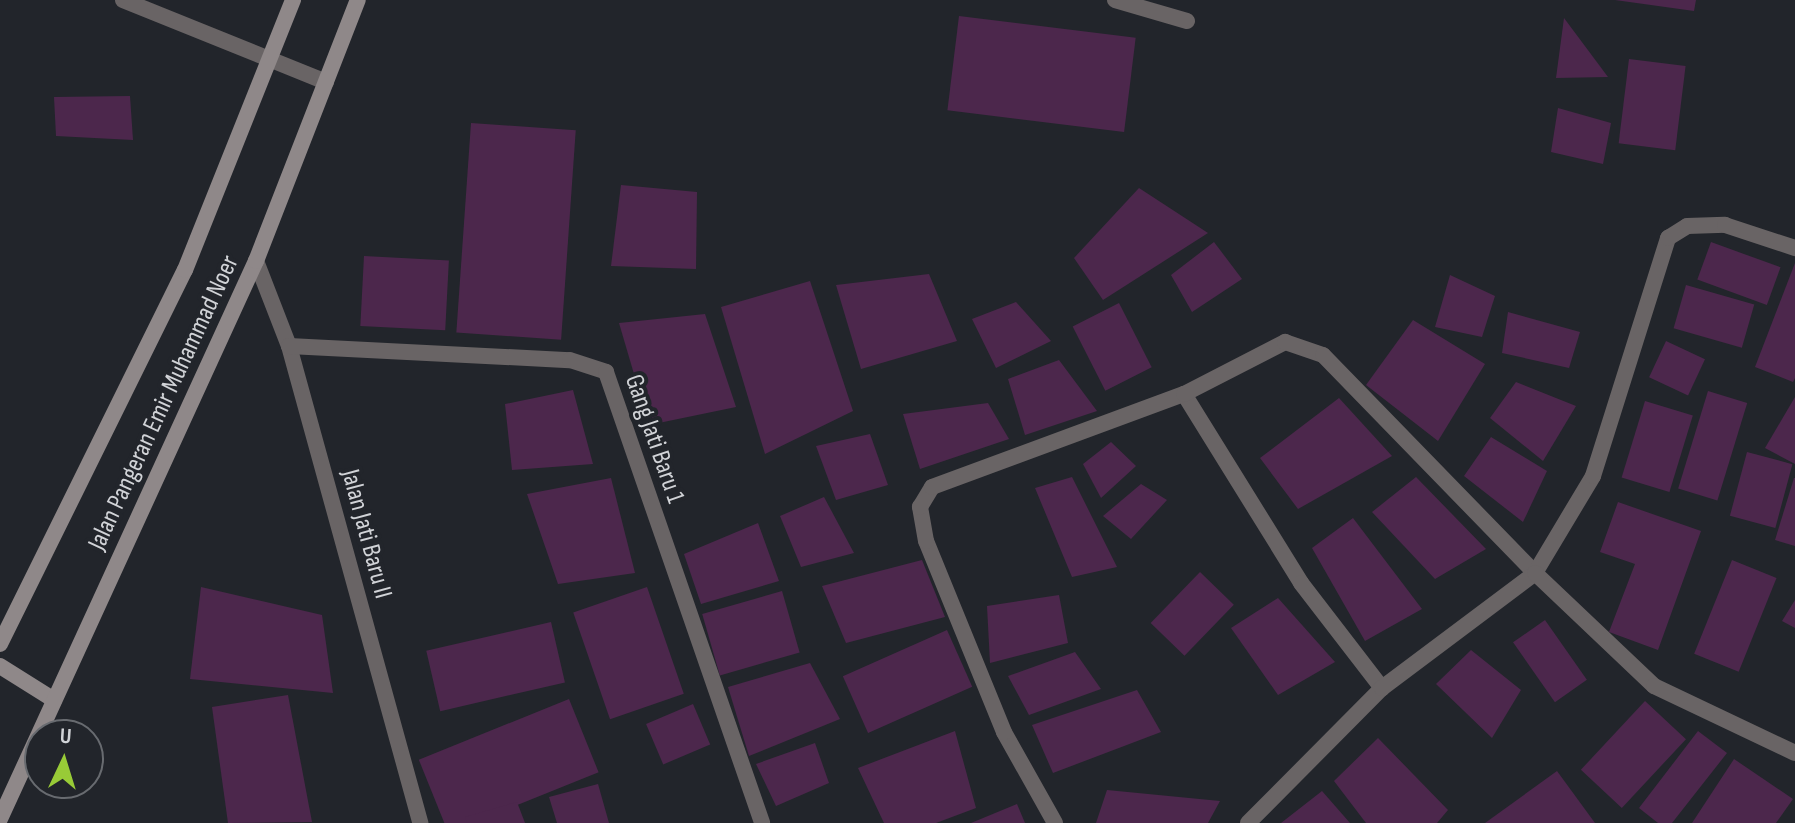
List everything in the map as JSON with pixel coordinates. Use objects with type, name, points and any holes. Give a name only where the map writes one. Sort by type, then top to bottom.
[{"type":"main road","name":"Jalan Pangeran Emir Muhammad Noer","points":[[0,644],[185,270],[274,57],[293,0]]},
{"type":"main road","name":"Jalan Pangeran Emir Muhammad Noer","points":[[0,819],[256,261],[358,0]]},
{"type":"main road","points":[[0,666],[54,700]]},
{"type":"street","points":[[123,0],[274,57],[326,82]]},
{"type":"street","points":[[1115,0],[1187,21]]},
{"type":"street","points":[[1248,823],[1382,688],[1535,573],[1593,476],[1668,238],[1687,226],[1725,225],[1795,248]]},
{"type":"street","name":"Jalan Jati Baru II","points":[[256,261],[289,346],[420,823]]},
{"type":"street","points":[[1055,823],[1004,732],[926,541],[920,507],[932,487],[1184,394],[1272,342],[1304,345],[1323,355],[1535,573],[1654,686],[1795,753]]},
{"type":"street","name":"Gang Jati Baru 1","points":[[289,346],[570,360],[606,372],[762,823]]},
{"type":"street","points":[[1184,394],[1301,583],[1382,688]]},
{"type":"building","points":[[1615,0],[1696,0],[1694,11]]},
{"type":"building","points":[[959,16],[1136,38],[1124,132],[947,110]]},
{"type":"building","points":[[1564,18],[1608,77],[1556,78]]},
{"type":"building","points":[[1629,59],[1686,66],[1675,150],[1619,143]]},
{"type":"building","points":[[130,96],[133,140],[56,136],[54,97]]},
{"type":"building","points":[[1558,108],[1611,123],[1603,164],[1551,152]]},
{"type":"building","points":[[471,123],[576,130],[561,340],[456,332]]},
{"type":"building","points":[[621,185],[697,192],[696,269],[611,266]]},
{"type":"building","points":[[1139,188],[1208,233],[1103,300],[1074,258]]},
{"type":"building","points":[[1214,242],[1242,279],[1192,312],[1171,275]]},
{"type":"building","points":[[1711,242],[1781,267],[1767,305],[1697,280]]},
{"type":"building","points":[[364,256],[449,260],[445,330],[360,326]]},
{"type":"building","points":[[1795,263],[1795,378],[1793,382],[1755,367]]},
{"type":"building","points":[[929,274],[957,341],[861,369],[836,285]]},
{"type":"building","points":[[1450,275],[1495,296],[1482,337],[1435,327]]},
{"type":"building","points":[[810,281],[853,411],[765,454],[721,307]]},
{"type":"building","points":[[1686,285],[1754,305],[1742,348],[1674,328]]},
{"type":"building","points":[[1016,302],[1051,341],[996,368],[972,319]]},
{"type":"building","points":[[1119,303],[1152,367],[1105,391],[1073,327]]},
{"type":"building","points":[[1508,312],[1580,332],[1569,368],[1502,353]]},
{"type":"building","points":[[705,314],[736,407],[649,425],[619,323]]},
{"type":"building","points":[[1413,320],[1485,364],[1438,441],[1366,385]]},
{"type":"building","points":[[1666,341],[1705,359],[1688,395],[1649,377]]},
{"type":"building","points":[[1059,360],[1097,411],[1025,435],[1008,379]]},
{"type":"building","points":[[1516,382],[1576,406],[1543,461],[1490,418]]},
{"type":"building","points":[[573,390],[593,464],[512,470],[505,404]]},
{"type":"building","points":[[1708,391],[1747,403],[1717,501],[1678,489]]},
{"type":"building","points":[[1795,397],[1795,464],[1765,448]]},
{"type":"building","points":[[1339,398],[1392,456],[1298,509],[1260,458]]},
{"type":"building","points":[[1645,401],[1693,416],[1669,492],[1622,478]]},
{"type":"building","points":[[988,403],[1009,439],[920,469],[903,414]]},
{"type":"building","points":[[870,434],[888,485],[836,500],[816,446]]},
{"type":"building","points":[[1491,437],[1547,471],[1523,522],[1464,476]]},
{"type":"building","points":[[1111,442],[1136,466],[1101,498],[1083,464]]},
{"type":"building","points":[[1747,452],[1792,464],[1775,528],[1730,516]]},
{"type":"building","points":[[1072,477],[1117,567],[1072,577],[1035,488]]},
{"type":"building","points":[[1416,477],[1486,549],[1435,579],[1372,512]]},
{"type":"building","points":[[611,478],[635,573],[558,584],[527,494]]},
{"type":"building","points":[[1795,478],[1795,546],[1775,540]]},
{"type":"building","points":[[1141,484],[1167,500],[1131,539],[1103,516]]},
{"type":"building","points":[[824,497],[854,553],[801,567],[780,516]]},
{"type":"building","points":[[1618,502],[1701,531],[1658,650],[1609,632],[1635,564],[1600,552]]},
{"type":"building","points":[[1353,518],[1422,609],[1365,641],[1312,548]]},
{"type":"building","points":[[758,523],[779,581],[701,604],[684,554]]},
{"type":"building","points":[[922,560],[945,617],[846,643],[822,586]]},
{"type":"building","points":[[1732,560],[1777,578],[1739,672],[1694,654]]},
{"type":"building","points":[[1200,572],[1234,605],[1184,656],[1151,623]]},
{"type":"building","points":[[201,587],[322,615],[333,693],[190,679]]},
{"type":"building","points":[[647,587],[684,694],[610,719],[573,612]]},
{"type":"building","points":[[782,591],[800,653],[720,675],[702,614]]},
{"type":"building","points":[[1059,595],[1068,643],[990,663],[987,606]]},
{"type":"building","points":[[1278,598],[1335,662],[1278,695],[1231,628]]},
{"type":"building","points":[[1795,600],[1795,628],[1782,621]]},
{"type":"building","points":[[1545,620],[1587,680],[1555,702],[1513,642]]},
{"type":"building","points":[[551,622],[565,682],[440,711],[426,651]]},
{"type":"building","points":[[947,630],[972,687],[868,733],[843,676]]},
{"type":"building","points":[[1471,650],[1521,690],[1492,738],[1436,684]]},
{"type":"building","points":[[1075,652],[1101,689],[1029,715],[1008,676]]},
{"type":"building","points":[[810,663],[840,719],[749,756],[728,687]]},
{"type":"building","points":[[1137,690],[1161,732],[1053,773],[1032,725]]},
{"type":"building","points":[[288,695],[312,822],[228,823],[212,707]]},
{"type":"building","points":[[569,699],[599,772],[473,823],[444,823],[419,760]]},
{"type":"building","points":[[1645,701],[1686,739],[1622,808],[1581,770]]},
{"type":"building","points":[[693,704],[710,745],[663,764],[646,724]]},
{"type":"building","points":[[955,731],[976,808],[936,823],[884,823],[858,768]]},
{"type":"building","points":[[1698,731],[1727,753],[1672,823],[1658,823],[1639,808]]},
{"type":"building","points":[[1378,738],[1448,810],[1437,823],[1366,823],[1334,781]]},
{"type":"building","points":[[815,743],[829,783],[776,806],[756,764]]},
{"type":"building","points":[[1734,759],[1793,799],[1776,823],[1692,823]]},
{"type":"building","points":[[1557,771],[1595,823],[1485,823]]},
{"type":"building","points":[[598,784],[609,823],[557,823],[549,797]]},
{"type":"building","points":[[1107,790],[1220,801],[1208,823],[1096,823]]},
{"type":"building","points":[[1322,791],[1350,823],[1281,823]]},
{"type":"building","points":[[517,802],[525,823],[467,823],[465,817]]},
{"type":"building","points":[[1017,804],[1025,823],[971,823]]}]
